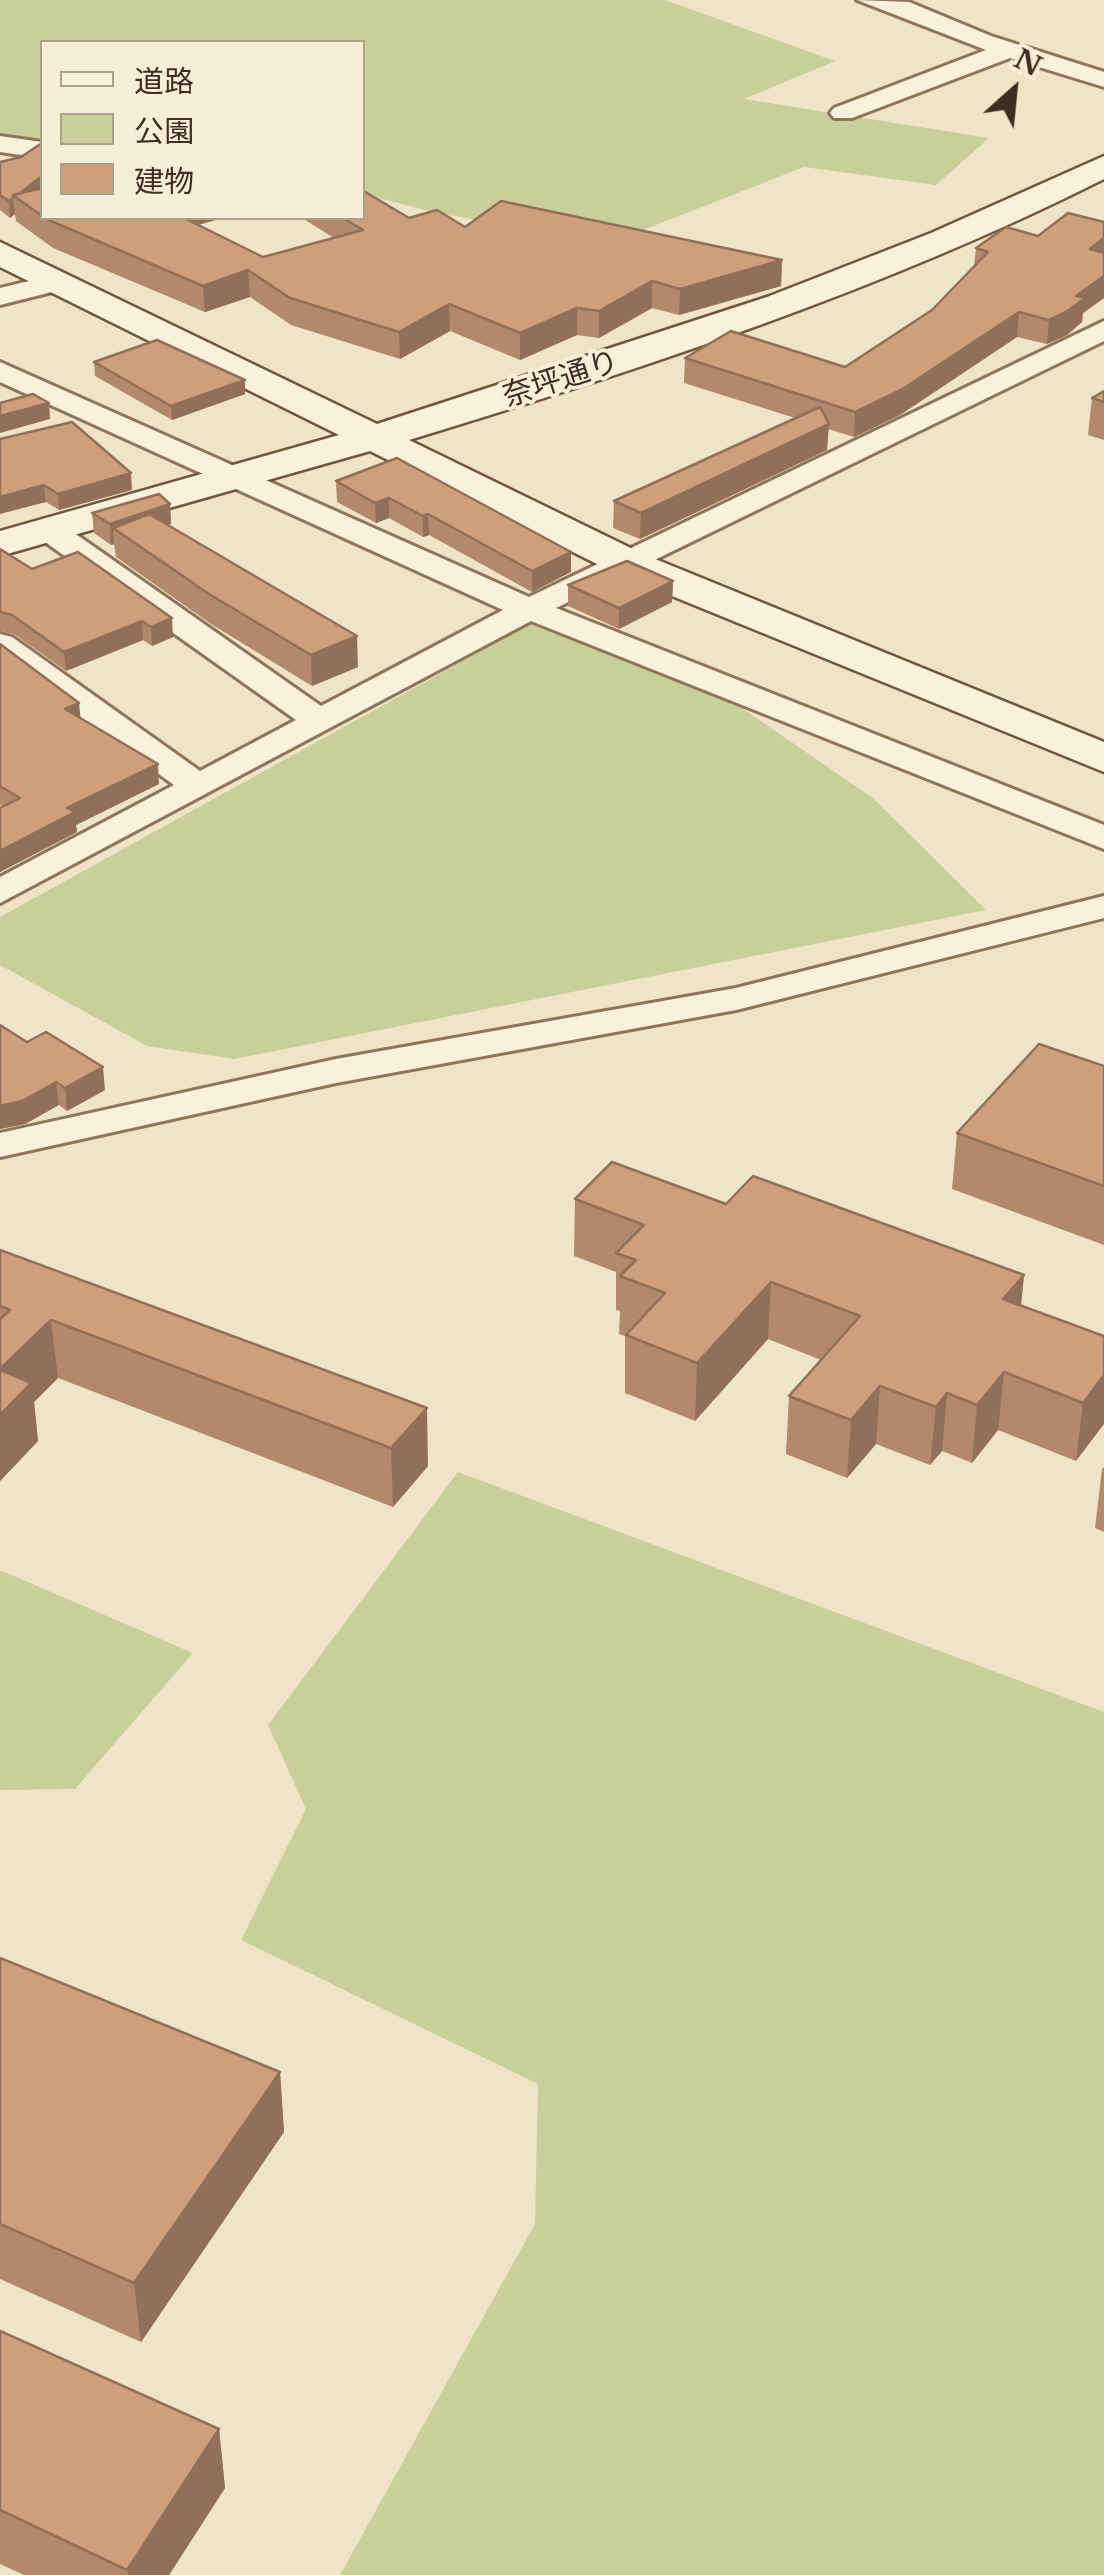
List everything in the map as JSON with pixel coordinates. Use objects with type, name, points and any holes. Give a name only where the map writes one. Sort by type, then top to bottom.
[{"type":"main road","name":"奈坪通り","points":[[0,544],[380,439],[821,292],[972,230],[1104,166]]},
{"type":"main road","points":[[0,253],[628,563],[1104,758]]},
{"type":"street","points":[[869,0],[901,7],[1009,50],[1104,80]]},
{"type":"street","points":[[843,113],[1009,50]]},
{"type":"street","points":[[0,144],[40,150]]},
{"type":"street","points":[[0,297],[58,282]]},
{"type":"street","points":[[7,880],[198,786],[530,609],[1104,330]]},
{"type":"street","points":[[0,371],[530,609],[1104,838]]},
{"type":"street","points":[[52,432],[104,418]]},
{"type":"street","points":[[50,530],[320,721]]},
{"type":"street","points":[[0,644],[198,786]]},
{"type":"street","points":[[0,1145],[336,1071],[736,999],[1104,906]]},
{"type":"green space","points":[[0,0],[665,0],[835,61],[744,99],[989,138],[936,185],[804,167],[610,243],[437,213],[365,195],[365,40],[40,40],[40,148],[0,143]]},
{"type":"green space","points":[[530,624],[730,700],[873,798],[986,910],[234,1059],[147,1046],[0,965],[0,917]]},
{"type":"green space","points":[[458,1472],[1104,1712],[1104,2575],[340,2575],[535,2224],[538,2084],[241,1940],[306,1809],[268,1725]]},
{"type":"green space","points":[[0,1570],[193,1653],[75,1789],[0,1790]]},
{"type":"building","points":[[40,144],[40,178],[9,201],[0,195],[0,162],[21,157]]},
{"type":"building","points":[[40,188],[40,215],[13,195]]},
{"type":"building","points":[[365,192],[409,218],[437,210],[465,227],[501,201],[782,260],[680,289],[652,281],[599,311],[577,308],[520,333],[449,304],[399,332],[290,298],[248,270],[203,286],[50,220],[188,220],[263,257],[363,230],[346,220],[365,220]]},
{"type":"building","points":[[1068,213],[1104,222],[1104,238],[1090,249],[1104,253],[1104,276],[1076,296],[1085,298],[1049,320],[1019,312],[901,390],[855,412],[685,358],[731,331],[845,367],[932,310],[988,252],[976,248],[1006,227],[1038,236]]},
{"type":"building","points":[[157,340],[245,380],[171,406],[94,362]]},
{"type":"building","points":[[1104,391],[1104,402],[1092,398]]},
{"type":"building","points":[[33,394],[49,403],[0,416],[0,403]]},
{"type":"building","points":[[820,407],[829,424],[641,513],[614,501]]},
{"type":"building","points":[[72,422],[131,473],[58,494],[44,485],[0,497],[0,439]]},
{"type":"building","points":[[397,458],[571,552],[532,571],[428,514],[423,516],[389,498],[375,503],[336,481]]},
{"type":"building","points":[[159,494],[170,504],[110,524],[92,513]]},
{"type":"building","points":[[149,514],[357,636],[311,655],[209,594],[113,528]]},
{"type":"building","points":[[0,549],[32,569],[78,552],[172,618],[151,627],[142,621],[64,652],[12,615],[0,612]]},
{"type":"building","points":[[627,561],[673,581],[619,608],[568,585]]},
{"type":"building","points":[[0,644],[79,703],[65,709],[158,764],[67,808],[75,812],[0,851],[0,808],[20,798],[0,786]]},
{"type":"building","points":[[0,1025],[27,1042],[46,1032],[103,1067],[65,1088],[56,1082],[22,1101],[0,1106]]},
{"type":"building","points":[[1039,1044],[1104,1066],[1104,1186],[957,1133]]},
{"type":"building","points":[[612,1162],[726,1204],[753,1176],[1024,1275],[1003,1299],[1104,1336],[1104,1375],[1083,1403],[1004,1372],[977,1405],[947,1393],[936,1407],[880,1386],[851,1420],[789,1396],[860,1316],[771,1282],[697,1363],[626,1335],[665,1293],[620,1276],[636,1260],[616,1253],[644,1225],[575,1199]]},
{"type":"building","points":[[0,1250],[427,1408],[391,1448],[51,1320],[0,1369],[0,1319],[10,1310],[0,1306]]},
{"type":"building","points":[[0,1370],[31,1383],[0,1415]]},
{"type":"building","points":[[0,1958],[280,2072],[134,2283],[0,2224]]},
{"type":"building","points":[[0,2331],[219,2429],[127,2570],[0,2510]]}]
